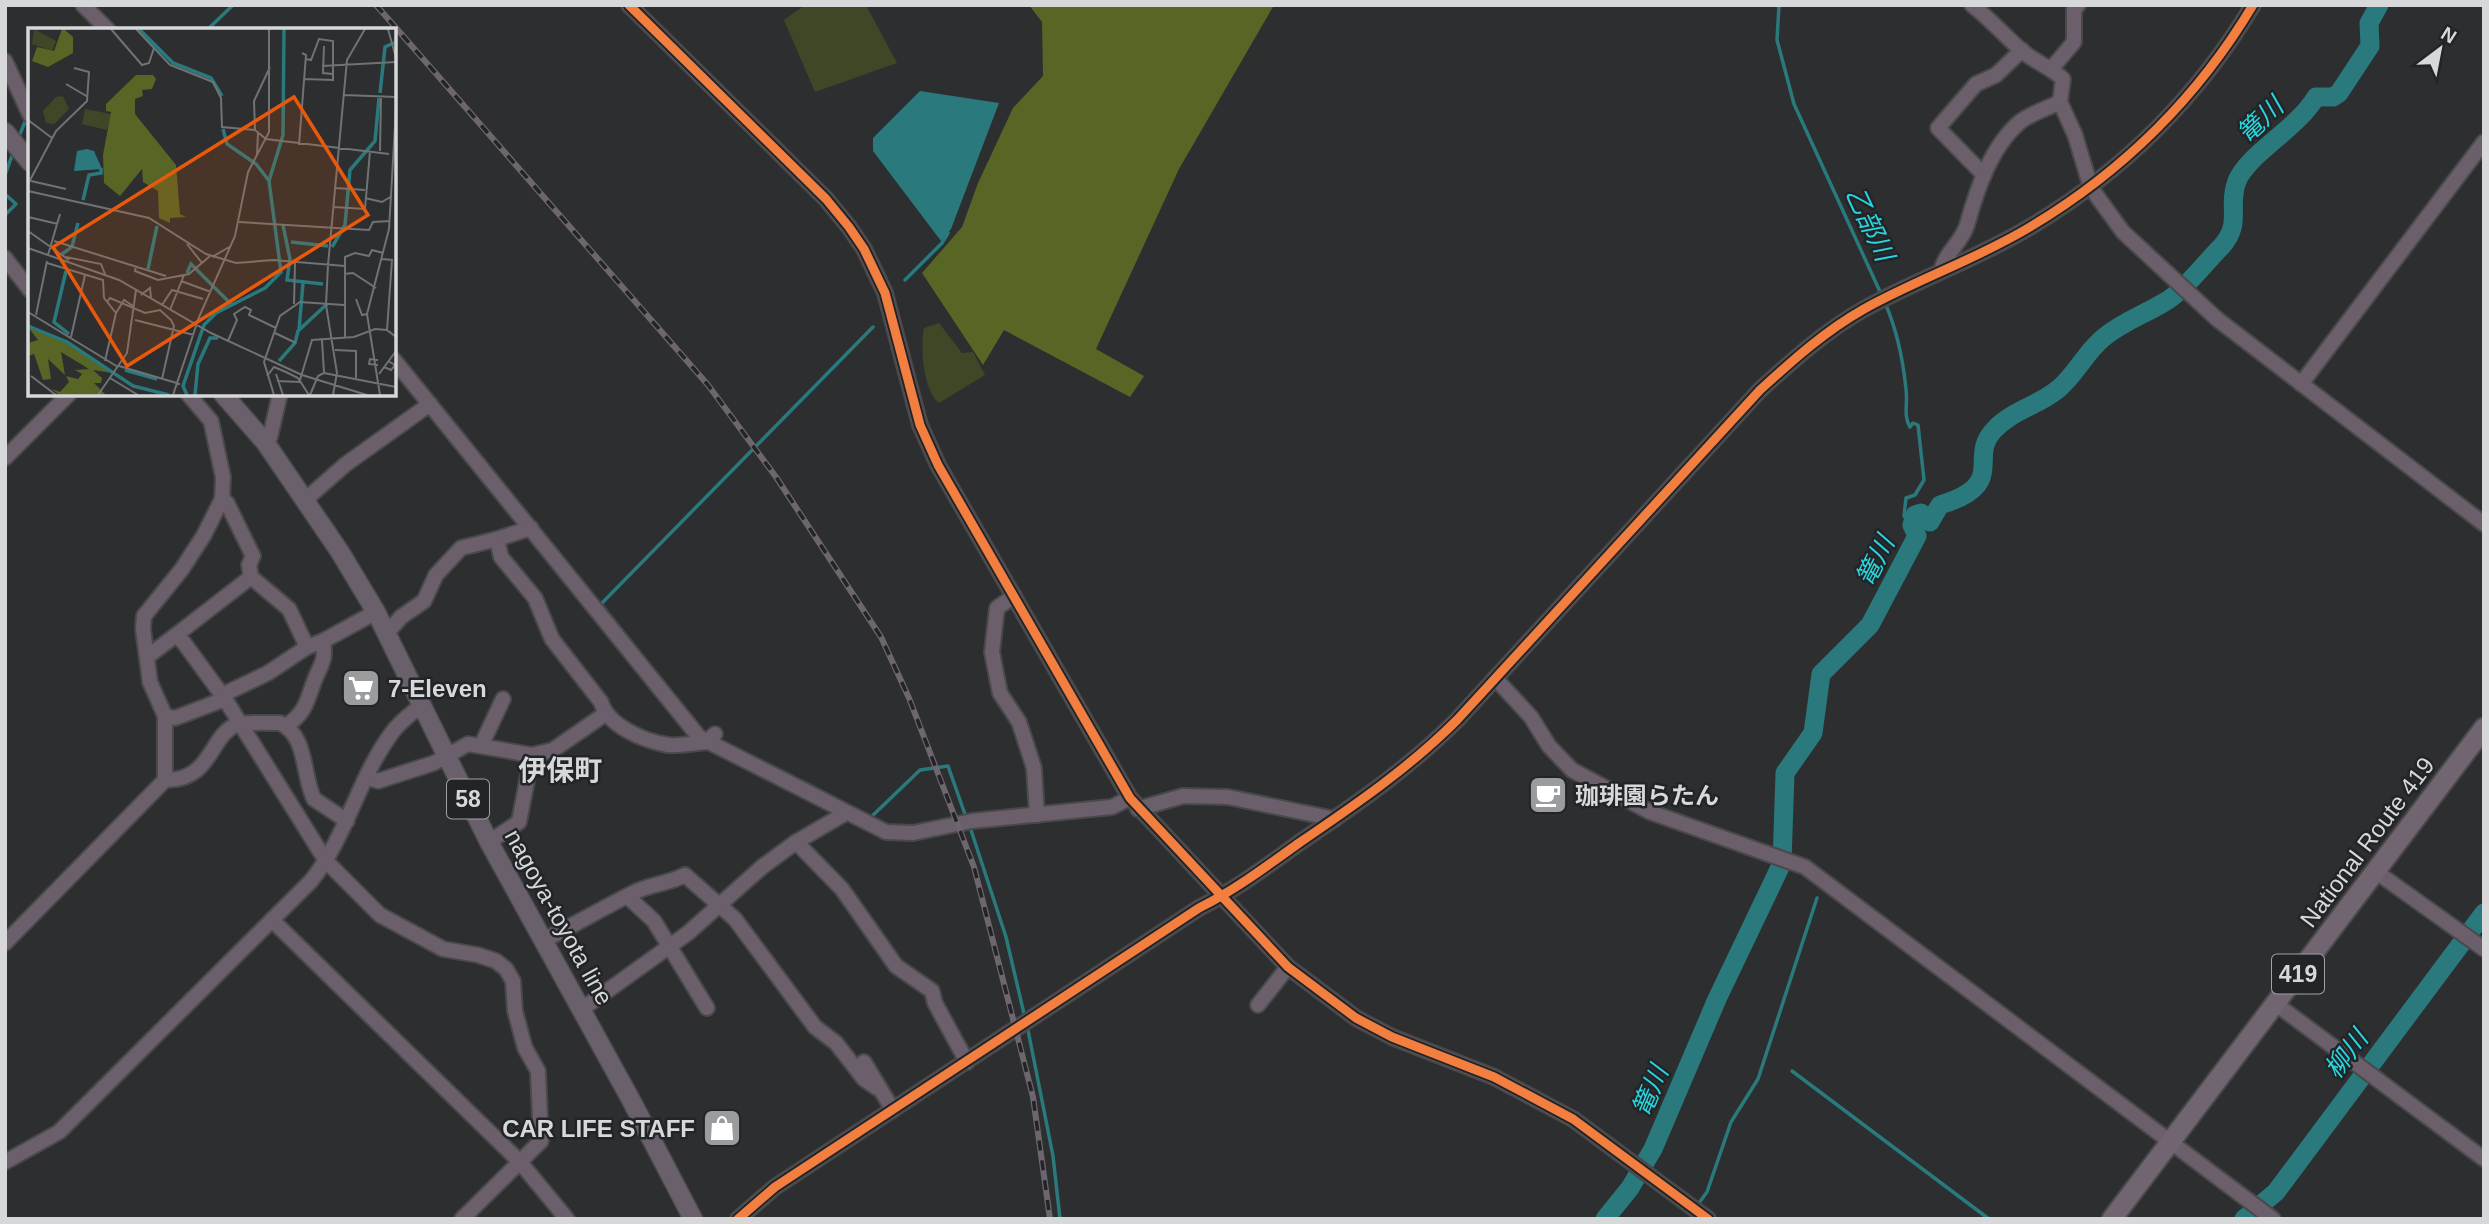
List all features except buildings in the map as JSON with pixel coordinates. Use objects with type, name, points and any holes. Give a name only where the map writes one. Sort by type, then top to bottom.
[{"type":"highway","name":"National Route 419","points":[[2112,1219],[2484,728]]},
{"type":"main road","name":"nagoya-toyota line","points":[[225,396],[265,442],[376,612],[489,842],[582,1009],[693,1219]]},
{"type":"street","points":[[83,5],[106,28]]},
{"type":"street","points":[[629,5],[826,199],[864,249],[885,293],[920,425],[928,445],[1134,804],[1288,967],[1356,1018],[1392,1037],[1494,1077],[1573,1119],[1708,1219]]},
{"type":"street","points":[[1972,5],[2022,50],[2036,61],[2052,68],[2063,79],[2060,102],[2075,135],[2091,188],[2123,232],[2205,307],[2484,524]]},
{"type":"street","points":[[2052,68],[2074,42],[2074,10],[2078,5]]},
{"type":"street","points":[[738,1219],[775,1187],[1199,908],[1223,896],[1407,767],[1495,678],[1760,390],[1832,330],[1905,289],[1997,246],[2091,188],[2142,143],[2201,82],[2253,5]]},
{"type":"street","points":[[1984,175],[1938,128],[1976,84],[1996,75],[2022,50]]},
{"type":"street","points":[[5,61],[28,104]]},
{"type":"street","points":[[1941,271],[1943,261],[1963,232],[1973,197],[2001,145],[2021,121],[2060,102]]},
{"type":"street","points":[[2301,384],[2484,142]]},
{"type":"street","points":[[5,258],[28,287]]},
{"type":"street","points":[[396,362],[699,737],[710,738],[846,813],[886,832],[913,833],[972,821],[1112,807],[1183,796],[1228,797],[1335,819]]},
{"type":"street","points":[[5,458],[67,396]]},
{"type":"street","points":[[164,780],[164,716],[150,682],[144,615],[182,569],[222,499],[223,477],[206,412],[190,396]]},
{"type":"street","points":[[206,412],[223,396]]},
{"type":"street","points":[[265,442],[270,437],[280,396]]},
{"type":"street","points":[[305,500],[346,464],[430,404]]},
{"type":"street","points":[[222,499],[227,503],[253,556],[249,565],[251,577],[289,609],[307,647]]},
{"type":"street","points":[[387,633],[401,617],[424,601],[436,575],[461,548],[531,528]]},
{"type":"street","points":[[497,538],[501,557],[535,598],[544,625],[601,702],[605,714],[629,731],[667,745],[710,738]]},
{"type":"street","points":[[147,657],[251,577]]},
{"type":"street","points":[[1014,596],[997,608],[992,652],[1000,693],[1019,722],[1034,768],[1037,815]]},
{"type":"street","points":[[164,716],[175,718],[223,697],[268,673],[307,647],[323,642],[376,612]]},
{"type":"street","points":[[176,635],[223,697],[326,861],[380,915],[443,948],[496,961],[506,969],[513,981],[516,1011],[525,1048],[538,1071],[541,1141],[462,1219]]},
{"type":"street","points":[[286,726],[305,710],[309,701],[316,677],[324,664],[323,642]]},
{"type":"street","points":[[1495,678],[1531,716],[1549,746],[1572,770],[1650,811],[1805,867],[2265,1212]]},
{"type":"street","points":[[481,746],[503,699]]},
{"type":"street","points":[[5,1162],[59,1132],[272,920],[326,861],[391,733],[423,704]]},
{"type":"street","points":[[368,778],[378,781],[448,757],[468,744],[532,755],[553,750],[605,714]]},
{"type":"street","points":[[5,943],[164,780],[206,764],[229,729],[239,723],[280,723],[286,726],[299,745],[314,799],[347,821]]},
{"type":"street","points":[[489,842],[519,822],[532,755]]},
{"type":"street","points":[[582,1009],[668,947],[796,842],[846,813]]},
{"type":"street","points":[[796,842],[842,889],[896,966],[932,991],[935,1003],[967,1062]]},
{"type":"street","points":[[2375,871],[2462,936],[2468,935],[2484,949]]},
{"type":"street","points":[[544,940],[635,891],[670,883],[685,875],[735,919],[815,1027],[836,1043],[864,1079],[877,1088]]},
{"type":"street","points":[[627,896],[654,920],[707,1009]]},
{"type":"street","points":[[272,920],[519,1161],[567,1219]]},
{"type":"street","points":[[1258,1005],[1288,967]]},
{"type":"street","points":[[2276,1004],[2484,1159]]},
{"type":"street","points":[[864,1062],[877,1088],[893,1110]]},
{"type":"green space","points":[[805,5],[866,5],[897,63],[815,92],[784,20]]},
{"type":"green space","points":[[1029,5],[1274,5],[1179,169],[1096,349],[1144,376],[1130,397],[1004,330],[983,365],[922,273],[962,227],[978,183],[1013,108],[1043,76],[1042,22]]},
{"type":"green space","points":[[939,323],[962,353],[973,352],[985,375],[939,403],[929,389],[926,379],[922,346],[924,328]]},
{"type":"water","points":[[920,91],[999,103],[951,229],[941,241],[873,151],[873,138]]},
{"type":"waterway","points":[[209,28],[233,5]]},
{"type":"waterway","name":"乙部川","points":[[1779,5],[1777,40],[1794,104],[1882,296]]},
{"type":"waterway","name":"篭川","points":[[1605,1219],[1630,1188],[1653,1149],[1717,999],[1782,863],[1785,773],[1813,733],[1821,674],[1870,625],[1917,536],[1912,525],[1915,515],[1921,513],[1930,522],[1940,505],[1961,497],[1974,488],[1983,470],[1987,440],[2001,423],[2057,390],[2103,338],[2170,298],[2221,247],[2231,230],[2234,190],[2243,171],[2298,119],[2316,97],[2333,97],[2339,93],[2370,46],[2369,23],[2379,5]]},
{"type":"waterway","points":[[18,139],[27,117]]},
{"type":"waterway","points":[[5,175],[13,153]]},
{"type":"waterway","points":[[5,194],[16,204],[5,215]]},
{"type":"waterway","points":[[905,280],[942,243],[948,233]]},
{"type":"waterway","name":"乙部川","points":[[1885,303],[1901,356],[1907,418],[1910,427],[1913,423],[1918,425],[1924,480],[1915,495],[1906,498],[1904,516],[1912,525]]},
{"type":"waterway","points":[[656,673],[601,604],[873,327]]},
{"type":"waterway","points":[[767,764],[792,776]]},
{"type":"waterway","points":[[869,819],[920,770],[948,766],[967,820]]},
{"type":"waterway","points":[[802,781],[838,800]]},
{"type":"waterway","points":[[970,827],[1006,937],[1025,1018]]},
{"type":"waterway","points":[[1696,1207],[1707,1192],[1731,1122],[1758,1079],[1817,898]]},
{"type":"waterway","name":"柳川","points":[[2244,1219],[2276,1192],[2484,913]]},
{"type":"waterway","points":[[1027,1025],[1053,1156],[1060,1219]]},
{"type":"waterway","points":[[1792,1071],[1989,1219]]},
{"type":"railway","points":[[376,5],[708,385],[776,477],[881,637],[909,698],[974,867],[1033,1097],[1050,1219]]},
{"type":"cycle path","points":[[629,5],[826,199],[864,249],[885,293],[920,425],[938,465],[1130,798],[1288,967],[1356,1018],[1392,1037],[1494,1077],[1573,1119],[1708,1219]]},
{"type":"cycle path","points":[[738,1219],[775,1187],[1250,877],[1401,770],[1457,720],[1772,379],[1850,318],[1884,298],[2030,227],[2096,182],[2126,157],[2183,101],[2208,71],[2253,5]]},
{"type":"place","name":"7-Eleven","points":[[361,688]]},
{"type":"place","name":"珈琲園らたん","points":[[1548,795]]},
{"type":"place","name":"CAR LIFE STAFF","points":[[722,1128]]},
{"type":"district","name":"伊保町","points":[[560,770]]}]
